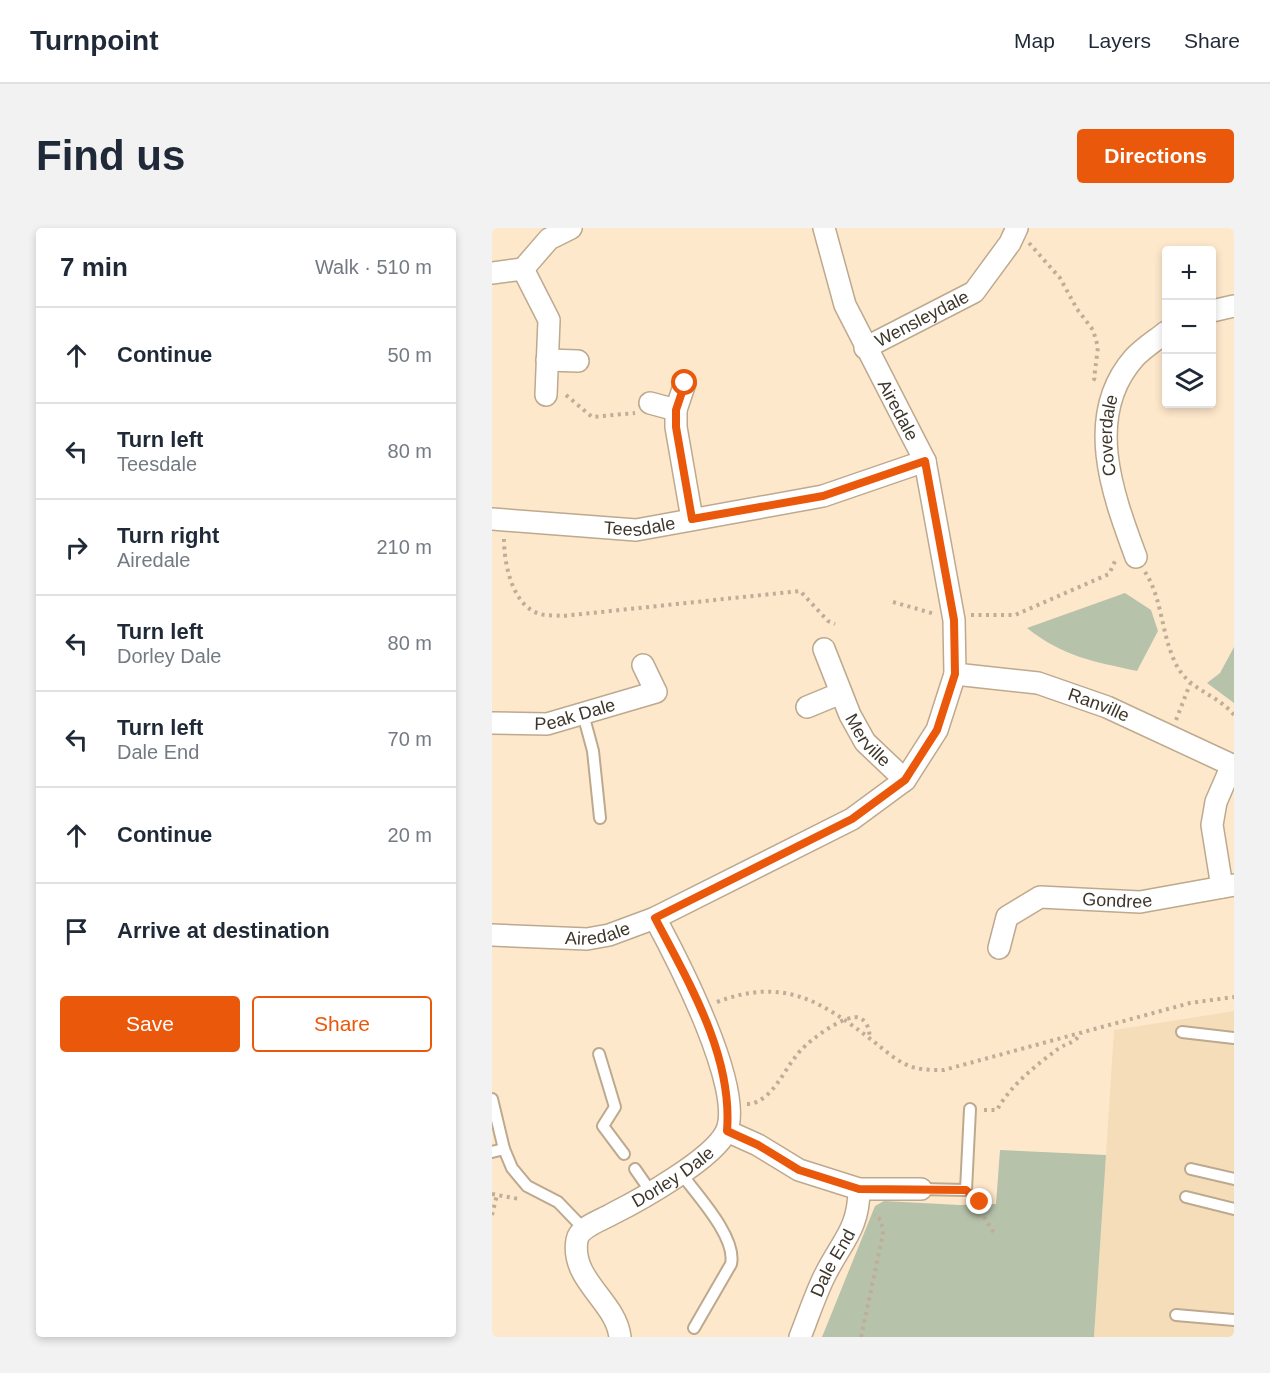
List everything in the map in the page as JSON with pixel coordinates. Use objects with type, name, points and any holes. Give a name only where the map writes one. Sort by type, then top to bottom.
[{"type":"street","points":[[492,273],[523,269],[549,239],[571,228]]},
{"type":"street","name":"Airedale","points":[[492,935],[587,939],[609,935],[655,918],[852,819],[905,780],[937,730],[955,674],[954,620],[925,461],[865,348],[845,305],[824,228]]},
{"type":"street","name":"Wensleydale","points":[[865,348],[974,292],[1011,243],[1016,230]]},
{"type":"street","points":[[523,269],[549,320],[547,378]]},
{"type":"street","points":[[1216,309],[1234,306]]},
{"type":"street","name":"Coverdale","points":[[1136,557],[1107,466],[1106,428],[1116,387],[1134,358],[1162,336]]},
{"type":"street","points":[[547,378],[578,361]]},
{"type":"street","points":[[685,383],[676,410],[676,427],[692,519]]},
{"type":"street","points":[[650,403],[676,410]]},
{"type":"street","name":"Teesdale","points":[[499,519],[636,530],[823,496],[925,461]]},
{"type":"street","name":"Merville","points":[[824,649],[841,693],[865,742],[905,780]]},
{"type":"street","name":"Peak Dale","points":[[492,723],[547,724],[662,696],[644,665]]},
{"type":"street","name":"Ranville","points":[[955,674],[1038,683],[1107,707],[1233,765]]},
{"type":"street","name":"Merville","points":[[807,707],[841,693]]},
{"type":"street","points":[[1228,886],[1212,825],[1216,802],[1233,765]]},
{"type":"street","name":"Gondree","points":[[999,948],[1002,912],[1040,897],[1140,902],[1228,886]]},
{"type":"street","name":"Dorley Dale","points":[[584,1229],[651,1192],[706,1155],[727,1131],[729,1105],[712,1035],[655,918]]},
{"type":"street","points":[[727,1131],[758,1145],[799,1170],[859,1189],[921,1189]]},
{"type":"street","name":"Dale End","points":[[800,1337],[824,1276],[859,1212],[859,1189]]},
{"type":"street","points":[[584,1229],[577,1237],[575,1255],[585,1277],[619,1326],[620,1337]]},
{"type":"lane","points":[[583,714],[593,751],[600,818]]},
{"type":"lane","points":[[1182,1032],[1234,1038]]},
{"type":"lane","points":[[599,1054],[615,1107],[603,1126],[624,1154]]},
{"type":"lane","points":[[492,1099],[504,1149],[512,1168],[526,1186],[558,1202],[584,1229]]},
{"type":"lane","points":[[921,1189],[966,1190],[970,1110]]},
{"type":"lane","points":[[492,1152],[504,1149]]},
{"type":"lane","points":[[635,1168],[651,1192]]},
{"type":"lane","points":[[1191,1169],[1234,1179]]},
{"type":"lane","points":[[680,1172],[725,1234],[733,1253],[731,1264],[694,1328]]},
{"type":"lane","points":[[1186,1197],[1234,1209]]},
{"type":"lane","points":[[1176,1315],[1234,1320]]},
{"type":"path","points":[[1016,230],[1060,278],[1077,309],[1093,330],[1098,347],[1095,390]]},
{"type":"path","points":[[547,378],[592,417],[642,413],[650,403]]},
{"type":"path","points":[[1094,379],[1116,387]]},
{"type":"path","points":[[499,519],[504,551],[516,593],[524,605],[540,614],[563,616],[800,591],[808,602],[835,624]]},
{"type":"path","points":[[892,602],[954,620],[971,615],[1015,615],[1109,574],[1116,559],[1114,549]]},
{"type":"path","points":[[1136,557],[1153,584],[1174,660],[1190,684],[1234,715]]},
{"type":"path","points":[[1170,736],[1190,684]]},
{"type":"path","points":[[700,1009],[742,993],[763,990],[792,992],[820,1003],[893,1057],[915,1068],[944,1070],[1190,1003],[1234,997]]},
{"type":"path","points":[[729,1105],[754,1104],[766,1096],[812,1039],[843,1021],[855,1017],[863,1019],[868,1027],[870,1039]]},
{"type":"path","points":[[970,1110],[997,1110],[1005,1095],[1060,1047],[1076,1042],[1081,1032]]},
{"type":"path","points":[[966,1190],[980,1202],[982,1214],[994,1233]]},
{"type":"path","points":[[492,1215],[495,1194],[529,1204]]},
{"type":"path","points":[[859,1212],[872,1213],[881,1220],[883,1234],[861,1337]]},
{"type":"shaded area","points":[[1234,1011],[1234,1337],[1094,1337],[1114,1030]]},
{"type":"green space","points":[[1125,593],[1151,610],[1158,631],[1137,671],[1092,661],[1066,652],[1027,628]]},
{"type":"green space","points":[[1234,647],[1234,703],[1207,683],[1220,673]]},
{"type":"green space","points":[[1000,1150],[1106,1155],[1094,1337],[822,1337],[875,1206],[884,1201],[960,1205],[996,1204]]},
{"type":"route","points":[[685,383],[676,410],[676,427],[692,519],[823,496],[925,461],[954,620],[955,674],[937,730],[905,780],[852,819],[655,918],[685,975],[712,1035],[729,1105],[727,1131],[758,1145],[799,1170],[859,1189],[966,1190],[980,1202]]}]
